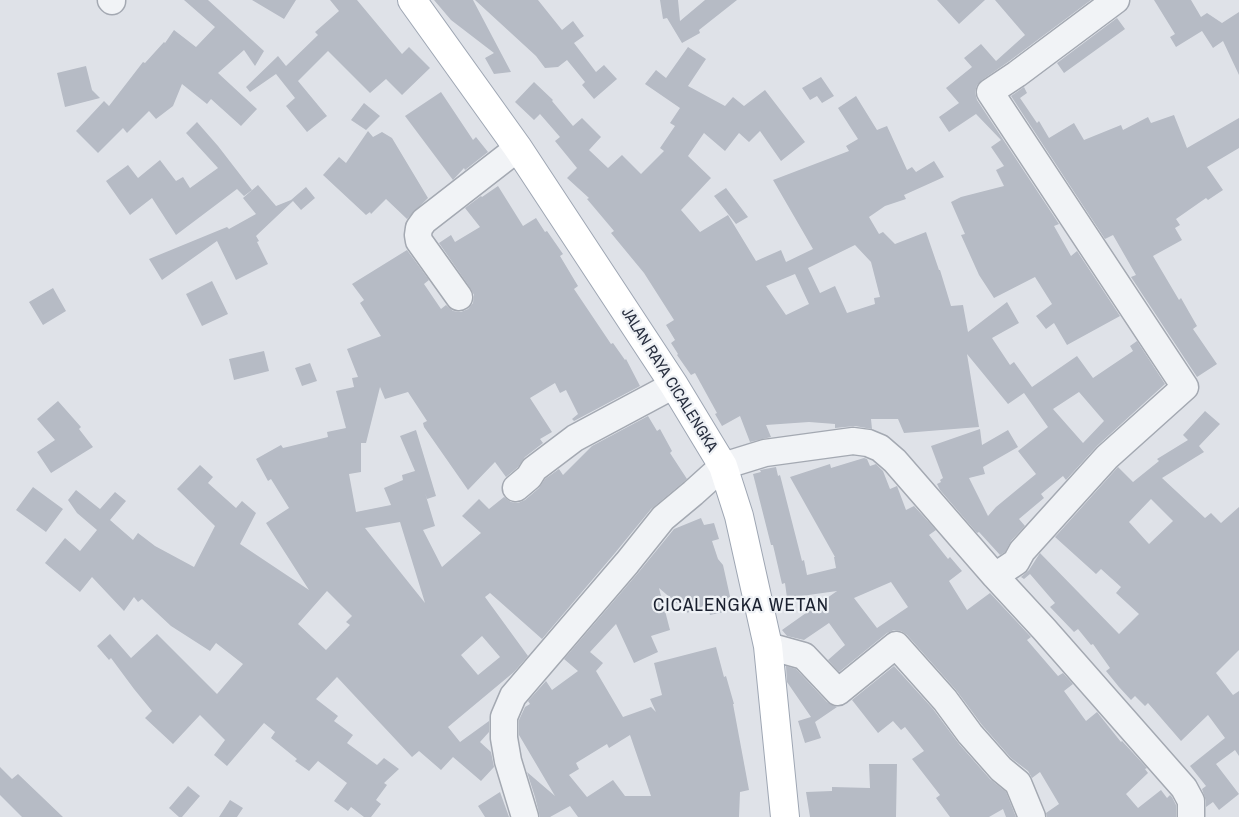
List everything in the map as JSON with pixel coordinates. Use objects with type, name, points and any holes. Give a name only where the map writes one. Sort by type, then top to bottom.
[{"type":"main road","name":"JALAN RAYA CICALENGKA","points":[[412,0],[518,148],[674,385],[723,466],[739,516],[768,646],[785,817]]},
{"type":"street","points":[[995,576],[1016,562],[1022,551],[1107,457],[1185,386],[990,92],[1116,0]]},
{"type":"street","points":[[459,297],[419,241],[419,228],[424,221],[518,148]]},
{"type":"street","points":[[516,488],[529,477],[534,469],[575,438],[674,385]]},
{"type":"street","points":[[525,817],[508,761],[504,738],[504,717],[513,696],[663,518],[723,466],[773,452],[853,441],[868,443],[880,448],[895,461],[1184,788],[1191,801],[1191,817]]},
{"type":"street","points":[[768,646],[804,656],[838,692],[896,645],[945,700],[970,734],[995,762],[1018,783],[1032,817]]},
{"type":"building","points":[[184,0],[208,0],[264,51],[255,66],[244,50],[218,73],[257,109],[241,126],[211,99],[207,104],[182,84],[173,106],[156,119],[149,111],[127,133],[123,128],[98,153],[76,131],[104,101],[109,106],[143,62],[145,63],[165,43],[174,30],[196,47],[215,27]]},
{"type":"building","points":[[252,0],[296,0],[284,19]]},
{"type":"building","points":[[330,0],[357,0],[402,54],[409,47],[430,68],[402,95],[386,79],[370,93],[328,51],[298,81],[327,116],[307,132],[286,106],[295,98],[276,74],[250,92],[246,87],[278,56],[286,66],[318,35],[315,32],[339,11]]},
{"type":"building","points":[[434,0],[473,0],[511,72],[494,74],[485,58],[494,53],[451,20]]},
{"type":"building","points":[[475,0],[538,0],[562,30],[573,21],[584,36],[574,43],[596,72],[604,65],[617,79],[594,99],[582,85],[585,82],[567,60],[558,67],[545,68],[536,56]]},
{"type":"building","points":[[660,0],[678,0],[680,21],[705,0],[737,0],[699,30],[700,33],[682,43],[667,18],[663,19]]},
{"type":"building","points":[[937,0],[985,0],[959,24]]},
{"type":"building","points":[[995,0],[1091,0],[982,80],[977,85],[975,92],[977,100],[1059,224],[1054,226],[1071,256],[1077,251],[1120,316],[1067,345],[1054,323],[1046,329],[1036,316],[1052,304],[1035,277],[994,298],[979,275],[961,235],[965,234],[951,202],[961,197],[1004,186],[996,170],[1004,166],[991,147],[1001,140],[976,114],[949,132],[939,117],[959,103],[946,88],[972,67],[964,58],[981,44],[996,61],[1025,35]]},
{"type":"building","points":[[1154,0],[1191,0],[1201,17],[1207,13],[1222,23],[1239,12],[1239,75],[1223,41],[1213,48],[1202,31],[1176,47],[1170,37],[1175,34]]},
{"type":"building","points":[[1117,18],[1125,29],[1064,73],[1057,63]]},
{"type":"building","points":[[688,47],[706,59],[688,86],[725,106],[733,97],[744,106],[765,90],[805,142],[781,161],[760,131],[749,142],[739,133],[725,151],[704,133],[688,156],[711,178],[681,210],[700,232],[728,215],[756,261],[781,250],[786,262],[813,249],[773,180],[849,151],[846,146],[858,139],[838,108],[856,96],[877,130],[887,126],[907,170],[912,167],[916,172],[934,161],[944,177],[904,195],[906,199],[885,206],[869,217],[879,234],[883,232],[895,244],[926,232],[951,306],[963,305],[968,332],[1007,302],[1019,323],[992,338],[1010,365],[1014,362],[1032,387],[1077,356],[1093,378],[1133,351],[1130,346],[1137,341],[1165,384],[1097,446],[1066,480],[1063,476],[1041,494],[1044,498],[1019,519],[1025,526],[1011,541],[1005,552],[1000,555],[979,532],[977,533],[940,490],[937,484],[943,478],[931,446],[980,429],[982,445],[1008,430],[1018,447],[983,467],[985,474],[969,478],[988,516],[996,507],[1036,474],[1018,451],[1048,427],[1024,393],[1008,404],[967,354],[979,427],[904,433],[898,419],[871,419],[872,429],[855,426],[835,428],[835,424],[809,422],[766,425],[771,437],[750,442],[740,416],[722,426],[695,373],[691,375],[671,343],[675,340],[666,325],[674,320],[644,273],[611,233],[614,231],[587,199],[589,198],[567,178],[577,168],[555,141],[560,137],[540,114],[534,120],[515,102],[534,82],[553,100],[573,126],[582,118],[601,137],[589,150],[608,168],[622,155],[641,174],[664,151],[660,148],[675,126],[670,123],[680,108],[645,84],[656,70],[666,78]],"holes":[[[855,245],[871,262],[880,297],[874,298],[875,304],[847,313],[835,286],[820,293],[808,268]],[[795,274],[809,304],[786,315],[766,286]],[[1079,392],[1104,421],[1083,443],[1053,409]]]},
{"type":"building","points":[[86,66],[92,90],[100,98],[65,107],[57,73]]},
{"type":"building","points":[[821,77],[834,96],[822,103],[817,96],[810,100],[802,88]]},
{"type":"building","points":[[1024,87],[1027,93],[1020,98],[1037,123],[1039,121],[1049,138],[1074,123],[1084,140],[1121,125],[1123,130],[1148,117],[1151,123],[1174,115],[1187,148],[1239,118],[1239,148],[1207,167],[1223,190],[1208,200],[1206,198],[1176,219],[1180,225],[1175,228],[1182,240],[1153,256],[1197,326],[1193,329],[1217,364],[1197,377],[1131,277],[1136,275],[1113,235],[1105,239],[1011,96]]},
{"type":"building","points":[[441,92],[473,140],[476,137],[488,152],[465,170],[464,168],[453,180],[405,116]]},
{"type":"building","points":[[364,103],[380,116],[366,130],[351,120]]},
{"type":"building","points":[[197,122],[252,190],[244,196],[237,189],[176,235],[152,198],[130,215],[106,181],[128,165],[138,178],[160,160],[176,181],[183,177],[190,188],[218,168],[186,133]]},
{"type":"building","points":[[368,131],[373,137],[382,132],[392,138],[428,198],[407,219],[386,199],[371,214],[370,212],[366,215],[323,175],[339,157],[346,163]]},
{"type":"building","points":[[258,185],[276,206],[291,200],[306,187],[315,198],[301,210],[293,201],[256,236],[268,264],[236,280],[217,241],[162,280],[149,259],[227,227],[229,229],[256,214],[243,198]]},
{"type":"building","points":[[498,186],[523,226],[536,218],[545,232],[547,231],[563,254],[560,256],[578,286],[574,289],[611,344],[613,343],[626,359],[640,386],[574,421],[572,419],[578,414],[566,390],[560,393],[555,383],[530,398],[552,432],[540,439],[543,443],[525,457],[518,467],[506,477],[495,462],[468,490],[424,427],[423,423],[427,421],[408,392],[385,399],[380,387],[366,443],[361,443],[361,472],[349,474],[356,512],[391,505],[384,488],[403,480],[402,475],[415,471],[400,436],[416,430],[436,496],[427,499],[425,493],[435,526],[423,530],[442,567],[481,533],[462,516],[479,499],[489,509],[504,497],[511,502],[518,503],[525,500],[539,488],[545,479],[559,469],[563,475],[592,446],[648,416],[657,431],[660,429],[672,451],[670,453],[687,479],[651,509],[542,639],[490,593],[485,597],[528,656],[514,672],[448,727],[460,742],[489,721],[489,732],[480,742],[491,752],[494,767],[481,781],[453,757],[441,770],[419,751],[412,757],[337,677],[316,699],[338,716],[334,721],[353,735],[347,743],[377,765],[384,758],[399,769],[384,783],[387,785],[376,800],[381,804],[371,817],[364,817],[351,807],[348,811],[334,801],[347,783],[318,761],[309,771],[295,761],[297,759],[271,738],[275,732],[264,723],[227,766],[214,755],[225,740],[200,715],[173,744],[145,718],[152,711],[111,658],[109,660],[97,646],[110,634],[131,658],[157,634],[217,694],[243,664],[216,643],[210,651],[171,626],[142,599],[138,602],[134,597],[124,611],[92,577],[80,592],[45,563],[65,538],[80,551],[97,530],[77,513],[68,500],[76,490],[100,509],[115,492],[126,501],[110,520],[133,540],[138,533],[155,546],[194,567],[215,526],[177,489],[200,465],[213,477],[208,483],[236,508],[242,501],[256,513],[240,544],[309,590],[266,523],[289,508],[271,479],[268,481],[256,459],[281,445],[283,448],[328,437],[327,432],[346,428],[336,391],[354,387],[352,378],[358,377],[347,349],[381,336],[360,303],[364,300],[352,284],[407,250],[429,280],[424,284],[441,309],[446,305],[453,311],[461,312],[468,309],[473,303],[474,295],[439,243],[451,235],[455,242],[480,227],[465,208]],"holes":[[[400,522],[425,603],[365,528]],[[327,591],[352,616],[346,622],[350,625],[326,650],[298,624]],[[482,636],[500,657],[478,675],[461,655]]]},
{"type":"building","points":[[726,188],[748,217],[736,224],[714,196]]},
{"type":"building","points":[[212,281],[228,314],[202,326],[186,294]]},
{"type":"building","points":[[53,288],[66,311],[43,325],[29,302]]},
{"type":"building","points":[[264,351],[269,371],[234,380],[229,359]]},
{"type":"building","points":[[310,363],[317,381],[302,386],[295,368]]},
{"type":"building","points":[[58,401],[81,427],[79,429],[93,447],[51,473],[37,452],[55,440],[37,419]]},
{"type":"building","points":[[1205,411],[1220,424],[1199,446],[1204,452],[1162,478],[1205,518],[1211,513],[1221,523],[1239,507],[1239,650],[1216,673],[1233,695],[1239,691],[1239,756],[1235,750],[1216,764],[1239,794],[1219,810],[1213,802],[1206,807],[1202,789],[1206,786],[1190,766],[1225,738],[1208,715],[1181,741],[1148,703],[1145,706],[1135,696],[1131,700],[1119,687],[1106,671],[1110,668],[1093,644],[1091,645],[1078,629],[1074,632],[1050,607],[1055,603],[1030,574],[1024,579],[1021,577],[1029,570],[1040,553],[1119,634],[1139,614],[1116,593],[1121,587],[1101,569],[1096,574],[1055,537],[1118,467],[1133,482],[1159,461],[1157,459],[1188,440],[1183,435]],"holes":[[[1151,499],[1173,521],[1149,544],[1129,522]]]},
{"type":"building","points":[[864,458],[867,459],[870,466],[876,464],[883,471],[890,489],[897,486],[906,510],[914,506],[936,530],[929,535],[948,559],[950,557],[962,571],[949,581],[967,610],[990,593],[1031,637],[1027,640],[1058,676],[1063,673],[1073,684],[1064,691],[1086,721],[1097,712],[1121,742],[1147,768],[1145,769],[1148,773],[1126,794],[1138,808],[1161,790],[1167,798],[1170,795],[1172,797],[1176,805],[1176,817],[1047,817],[1046,813],[1059,804],[1040,772],[1032,778],[1028,771],[1011,758],[982,725],[956,690],[907,635],[901,631],[894,630],[887,633],[839,672],[828,660],[845,645],[829,623],[804,640],[787,636],[782,630],[837,591],[787,598],[785,583],[782,584],[753,474],[761,472],[760,470],[776,467],[778,476],[780,475],[807,575],[836,568],[835,557],[790,477],[830,464],[831,468]],"holes":[[[891,582],[908,607],[877,628],[854,598]]]},
{"type":"building","points":[[33,487],[63,509],[46,532],[16,510]]},
{"type":"building","points":[[701,518],[704,525],[714,523],[719,539],[712,541],[718,559],[723,565],[733,610],[710,615],[706,601],[697,613],[692,608],[688,613],[659,588],[670,630],[651,636],[658,652],[634,663],[616,624],[590,652],[603,663],[596,671],[623,717],[651,707],[656,712],[650,699],[662,695],[654,663],[716,647],[734,704],[749,790],[740,792],[739,817],[578,817],[570,806],[550,817],[540,817],[527,772],[555,796],[519,735],[519,720],[525,707],[530,704],[528,701],[546,681],[552,690],[578,671],[564,659],[674,529]],"holes":[[[630,735],[651,796],[625,796],[613,780],[587,797],[569,775],[579,769],[576,763],[607,744],[609,748]]]},
{"type":"building","points":[[786,666],[796,669],[827,702],[837,707],[815,722],[821,738],[805,743],[798,721],[811,717],[787,682]]},
{"type":"building","points":[[894,666],[933,709],[959,744],[990,779],[1006,792],[1016,817],[1006,817],[1003,809],[989,817],[950,817],[936,798],[940,795],[912,759],[924,751],[905,727],[901,730],[893,721],[878,733],[852,700]]},
{"type":"building","points":[[869,764],[897,764],[896,817],[810,817],[806,792],[832,791],[832,787],[870,788]]},
{"type":"building","points":[[0,767],[12,779],[18,774],[63,817],[22,817],[0,795]]},
{"type":"building","points":[[188,786],[200,796],[182,817],[179,817],[169,808]]},
{"type":"building","points":[[500,792],[509,817],[485,817],[478,806]]},
{"type":"building","points":[[230,800],[243,808],[237,817],[219,817]]},
{"type":"district","name":"CICALENGKA WETAN","points":[[741,606]]}]
